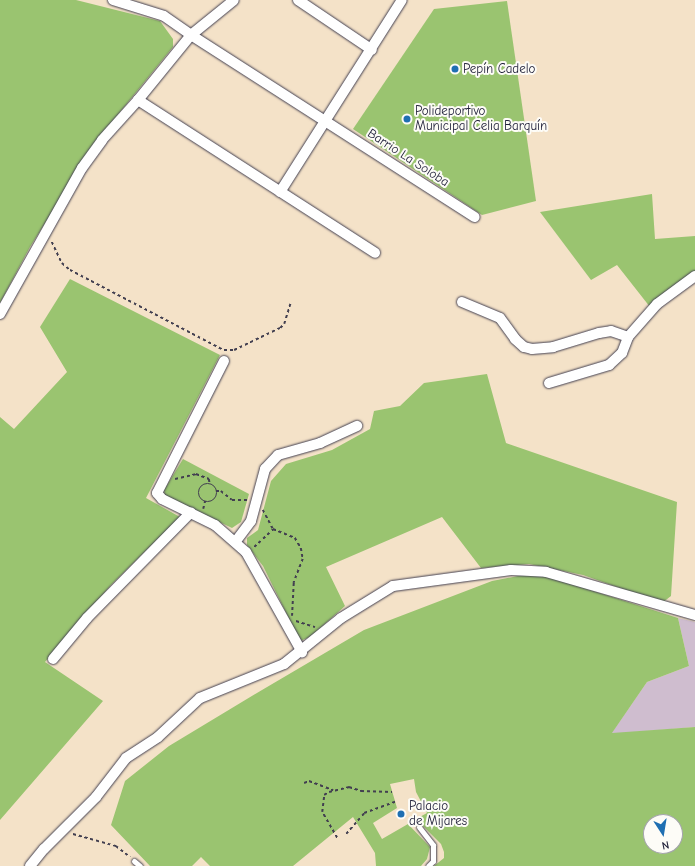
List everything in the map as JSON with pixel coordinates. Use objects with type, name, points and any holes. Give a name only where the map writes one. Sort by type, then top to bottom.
[{"type":"street","name":"Barrio La Soloba","points":[[113,0],[164,16],[191,35],[475,217]]},
{"type":"street","points":[[0,314],[45,232],[102,140],[138,100],[191,35],[234,0]]},
{"type":"street","points":[[298,0],[372,50]]},
{"type":"street","points":[[280,192],[372,50],[402,0]]},
{"type":"street","points":[[138,100],[374,253]]},
{"type":"street","points":[[549,383],[609,365],[622,353],[628,337],[657,304],[695,276]]},
{"type":"street","points":[[462,302],[500,318],[515,339],[524,347],[532,349],[553,347],[599,333],[623,333],[628,337]]},
{"type":"street","points":[[224,361],[156,491],[158,495],[191,512],[236,541],[246,552],[302,652]]},
{"type":"street","points":[[236,541],[251,521],[265,469],[278,455],[320,443],[357,426]]},
{"type":"street","points":[[53,659],[87,618],[191,512]]},
{"type":"street","points":[[30,866],[96,797],[126,758],[158,736],[200,698],[284,664],[302,652],[347,614],[394,586],[511,570],[546,572],[695,615]]},
{"type":"lane","points":[[418,827],[433,844],[433,861],[428,866]]},
{"type":"lane","points":[[134,861],[140,866]]},
{"type":"path","points":[[45,232],[66,267],[224,350],[236,349],[280,328],[284,324],[290,304]]},
{"type":"path","points":[[162,479],[181,479],[196,474],[209,479],[210,484],[215,488],[216,494],[211,501],[205,501],[200,497],[198,491],[204,484],[210,484]]},
{"type":"path","points":[[246,552],[273,529],[281,530],[295,538],[304,553],[294,584],[292,620],[304,626],[329,629]]},
{"type":"path","points":[[304,783],[309,781],[333,790]]},
{"type":"path","points":[[337,838],[322,812],[324,795],[333,790],[348,787],[362,791],[392,792]]},
{"type":"path","points":[[346,834],[364,813],[395,802]]},
{"type":"path","points":[[62,831],[116,846],[134,861]]},
{"type":"shaded area","points":[[678,618],[695,622],[695,727],[611,734],[647,682],[689,666]]},
{"type":"green space","points":[[0,0],[76,0],[160,21],[173,39],[173,47],[98,139],[30,247],[0,303]]},
{"type":"green space","name":"Pepín Cadelo","points":[[507,1],[536,201],[482,215],[353,129],[434,9]]},
{"type":"green space","points":[[652,194],[655,239],[695,236],[695,273],[650,307],[617,265],[591,280],[540,212]]},
{"type":"green space","points":[[70,279],[220,355],[146,498],[180,517],[111,585],[45,662],[103,701],[0,820],[0,417],[14,429],[67,372],[40,327]]},
{"type":"green space","points":[[487,374],[506,443],[677,502],[671,596],[662,603],[583,575],[529,564],[481,568],[442,517],[326,567],[345,606],[310,637],[300,641],[263,566],[247,545],[247,538],[258,530],[271,481],[286,464],[332,450],[370,429],[374,411],[400,406],[424,383]]},
{"type":"green space","points":[[183,459],[249,494],[241,522],[232,528],[165,496],[164,490]]},
{"type":"green space","points":[[528,574],[556,579],[678,618],[689,666],[647,682],[612,733],[695,727],[695,866],[434,866],[444,858],[444,852],[441,844],[416,819],[427,813],[416,792],[414,779],[390,784],[397,808],[373,823],[382,839],[408,824],[430,847],[427,859],[421,866],[376,866],[375,853],[353,817],[293,866],[210,866],[201,857],[192,866],[150,866],[111,825],[125,781],[169,746],[364,630],[492,581]]},
{"type":"place","name":"Pepín Cadelo","points":[[455,69]]},
{"type":"place","name":"Polideportivo Municipal Celia Barquín","points":[[407,119]]},
{"type":"place","name":"Palacio de Mijares","points":[[401,814]]}]
